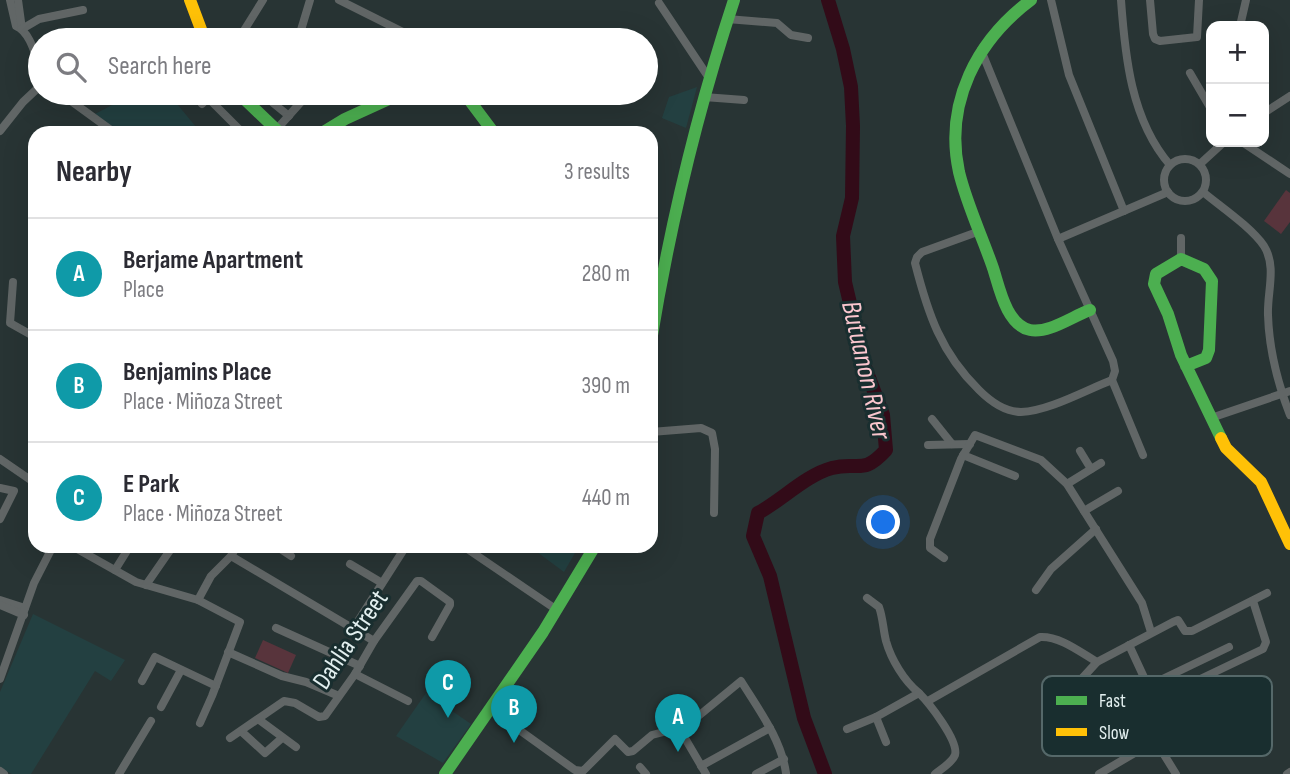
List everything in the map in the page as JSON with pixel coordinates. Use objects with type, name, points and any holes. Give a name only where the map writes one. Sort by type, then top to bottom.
[{"type":"street","points":[[10,0],[13,22],[22,29]]},
{"type":"street","points":[[18,0],[22,29],[28,38]]},
{"type":"street","points":[[190,0],[200,28]]},
{"type":"street","points":[[246,28],[263,0]]},
{"type":"street","points":[[302,28],[310,0]]},
{"type":"street","points":[[339,0],[358,4],[399,28]]},
{"type":"street","points":[[658,303],[679,194],[709,78],[734,0]]},
{"type":"street","points":[[1031,0],[1002,22],[989,36],[965,83],[960,98],[956,139],[961,179],[1006,304],[1020,326],[1027,330],[1042,329],[1090,310]]},
{"type":"street","points":[[1051,0],[1069,75],[1124,211]]},
{"type":"street","points":[[1121,0],[1126,59],[1133,91],[1148,132],[1170,165]]},
{"type":"street","points":[[1150,0],[1153,34],[1155,39],[1160,41],[1197,37],[1199,0]]},
{"type":"street","points":[[1241,21],[1246,0]]},
{"type":"street","points":[[659,3],[709,78]]},
{"type":"street","points":[[22,29],[38,19],[83,10]]},
{"type":"street","points":[[727,19],[777,23],[791,35],[808,38]]},
{"type":"street","points":[[980,231],[922,252],[915,263],[937,330],[947,352],[963,374],[998,405],[1020,412],[1048,406],[1112,380],[1115,374],[1113,361],[1058,239],[981,50]]},
{"type":"street","points":[[1189,72],[1206,101]]},
{"type":"street","points":[[1269,110],[1290,96]]},
{"type":"street","points":[[0,131],[28,97]]},
{"type":"street","points":[[704,97],[744,100]]},
{"type":"street","points":[[77,105],[106,126]]},
{"type":"street","points":[[214,105],[232,126]]},
{"type":"street","points":[[251,105],[273,126]]},
{"type":"street","points":[[275,105],[289,116]]},
{"type":"street","points":[[282,126],[299,105]]},
{"type":"street","points":[[334,126],[376,105]]},
{"type":"street","points":[[473,105],[489,126]]},
{"type":"street","points":[[1200,164],[1219,147]]},
{"type":"street","points":[[1250,147],[1290,174]]},
{"type":"street","points":[[1185,158],[1200,164],[1207,178],[1203,192],[1198,197],[1179,200],[1168,192],[1164,178],[1170,165],[1185,158]]},
{"type":"street","points":[[1058,239],[1168,192]]},
{"type":"street","points":[[1203,192],[1257,238],[1268,253],[1271,272],[1268,315],[1290,415]]},
{"type":"street","points":[[1181,238],[1181,259]]},
{"type":"street","points":[[1181,259],[1159,271],[1153,281],[1186,366],[1226,448],[1261,482],[1290,544]]},
{"type":"street","points":[[1181,259],[1204,269],[1212,281],[1209,350],[1206,358],[1186,366]]},
{"type":"street","points":[[13,282],[10,323],[28,333]]},
{"type":"street","points":[[1112,380],[1143,455]]},
{"type":"street","points":[[1211,418],[1286,392]]},
{"type":"street","points":[[932,419],[952,444]]},
{"type":"street","points":[[658,431],[701,428],[712,433],[715,449],[714,513]]},
{"type":"street","points":[[944,558],[930,548],[930,539],[963,455],[975,435],[1041,460],[1067,484],[1142,603],[1151,632]]},
{"type":"street","points":[[928,445],[970,444]]},
{"type":"street","points":[[1080,451],[1091,469]]},
{"type":"street","points":[[963,455],[1016,476]]},
{"type":"street","points":[[0,459],[28,478]]},
{"type":"street","points":[[1067,484],[1101,463]]},
{"type":"street","points":[[0,488],[14,491],[0,519]]},
{"type":"street","points":[[1084,512],[1118,491]]},
{"type":"street","points":[[1036,590],[1051,569],[1096,529]]},
{"type":"street","points":[[0,680],[38,574],[48,553]]},
{"type":"street","points":[[89,553],[136,582],[198,600],[234,617],[240,625],[200,723]]},
{"type":"street","points":[[115,570],[126,553]]},
{"type":"street","points":[[146,585],[168,553]]},
{"type":"street","points":[[198,600],[211,576],[233,553]]},
{"type":"street","points":[[286,553],[291,556]]},
{"type":"street","points":[[353,629],[401,553]]},
{"type":"street","points":[[473,553],[557,610]]},
{"type":"street","points":[[445,774],[557,610],[591,553]]},
{"type":"street","points":[[231,556],[374,641]]},
{"type":"street","points":[[350,564],[382,583]]},
{"type":"street","name":"Dahlia Street","points":[[258,719],[275,705],[287,701],[319,717],[325,716],[374,641],[415,583],[421,580],[451,603],[432,637]]},
{"type":"street","points":[[1084,676],[1097,662],[1151,632],[1178,620],[1185,631],[1192,631],[1267,593]]},
{"type":"street","points":[[867,598],[879,607],[887,644],[894,661],[911,687],[928,701],[951,736],[956,750],[954,758],[935,774]]},
{"type":"street","points":[[0,600],[25,612]]},
{"type":"street","points":[[1207,676],[1263,649],[1266,642],[1253,601]]},
{"type":"street","points":[[0,606],[25,612]]},
{"type":"street","points":[[276,628],[357,670],[408,701]]},
{"type":"street","points":[[928,701],[1040,637],[1049,636],[1060,640],[1097,662]]},
{"type":"street","points":[[1129,645],[1144,676]]},
{"type":"street","points":[[1168,676],[1229,648]]},
{"type":"street","points":[[228,652],[282,676],[306,682],[339,696]]},
{"type":"street","points":[[142,681],[155,657],[216,686]]},
{"type":"street","points":[[161,707],[181,670]]},
{"type":"street","points":[[490,709],[579,772],[615,739],[629,752],[652,735],[679,728],[696,718],[741,681],[770,728],[784,759],[786,773]]},
{"type":"street","points":[[847,729],[876,717],[919,693]]},
{"type":"street","points":[[876,717],[886,742]]},
{"type":"street","points":[[230,738],[258,719],[296,747]]},
{"type":"street","points":[[120,774],[151,721]]},
{"type":"street","points":[[679,728],[706,774]]},
{"type":"street","points":[[701,765],[770,728]]},
{"type":"street","points":[[242,732],[262,752],[268,752],[282,738]]},
{"type":"street","points":[[1099,774],[1115,770],[1134,756]]},
{"type":"street","points":[[1165,756],[1176,774]]},
{"type":"street","points":[[755,774],[784,759]]},
{"type":"shaded area","points":[[697,87],[686,128],[662,118],[669,97]]},
{"type":"shaded area","points":[[112,105],[178,105],[195,126],[110,126],[95,114]]},
{"type":"shaded area","points":[[1286,190],[1290,193],[1290,222],[1281,234],[1264,221]]},
{"type":"shaded area","points":[[538,553],[575,553],[564,572]]},
{"type":"shaded area","points":[[33,614],[125,660],[111,681],[95,671],[31,774],[12,774],[0,768],[0,692]]},
{"type":"shaded area","points":[[263,640],[296,655],[288,673],[255,658]]},
{"type":"shaded area","points":[[426,693],[471,724],[443,763],[396,736]]},
{"type":"waterway","name":"Butuanon River","points":[[825,774],[804,718],[770,576],[753,536],[758,513],[803,482],[832,468],[871,463],[886,450],[883,415],[865,367],[845,282],[843,236],[852,198],[851,87],[828,0]]},
{"type":"traffic: fast","points":[[658,303],[686,169],[734,0]]},
{"type":"traffic: fast","points":[[1031,0],[995,34],[969,75],[956,122],[959,172],[1001,294],[1015,321],[1022,327],[1037,331],[1090,310]]},
{"type":"traffic: fast","points":[[251,105],[273,126]]},
{"type":"traffic: fast","points":[[334,126],[376,105]]},
{"type":"traffic: fast","points":[[473,105],[489,126]]},
{"type":"traffic: fast","points":[[1186,366],[1206,358],[1209,350],[1212,281],[1204,269],[1181,259],[1156,274],[1154,284],[1168,314],[1181,355],[1221,438]]},
{"type":"traffic: fast","points":[[445,774],[543,632],[591,553]]},
{"type":"traffic: slow","points":[[190,0],[200,28]]},
{"type":"traffic: slow","points":[[1221,438],[1226,448],[1261,482],[1290,544]]},
{"type":"place","name":"E Park","points":[[448,718]]},
{"type":"place","name":"Benjamins Place","points":[[514,743]]},
{"type":"place","name":"Berjame Apartment","points":[[678,752]]}]
